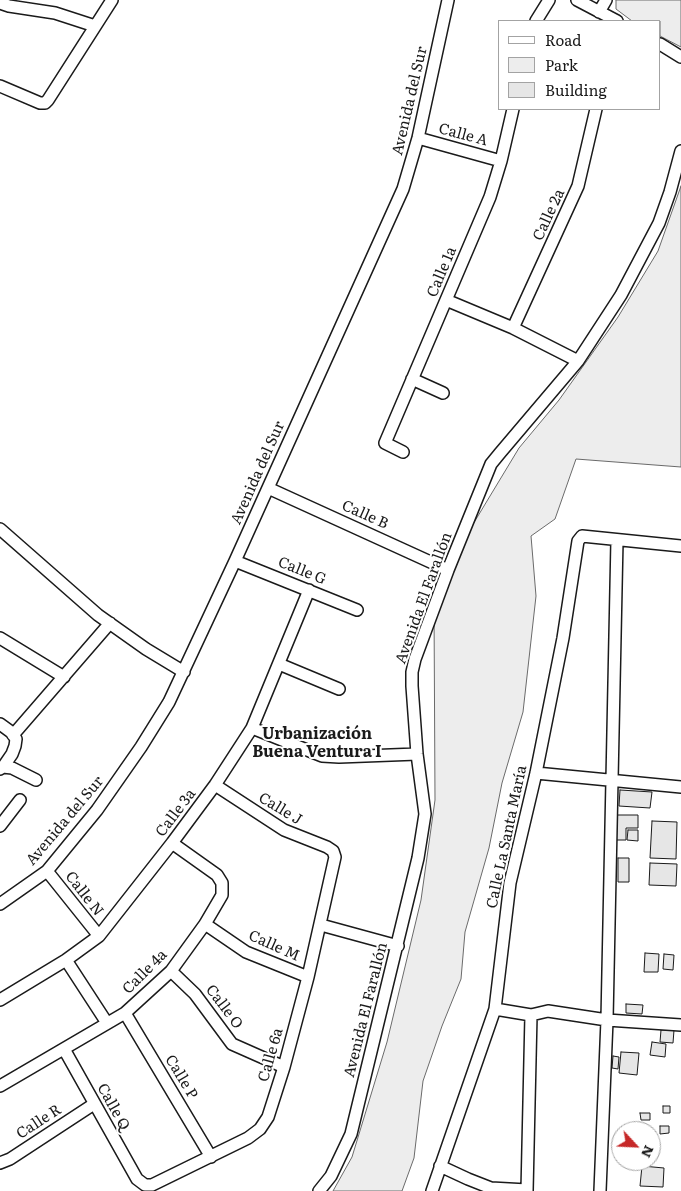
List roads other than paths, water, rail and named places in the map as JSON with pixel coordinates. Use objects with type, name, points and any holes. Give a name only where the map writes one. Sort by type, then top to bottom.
[{"type":"street","points":[[0,86],[40,103],[45,103],[112,0]]},
{"type":"street","name":"Avenida del Sur","points":[[0,904],[46,871],[97,810],[141,747],[169,702],[184,672],[403,189],[418,138],[448,0]]},
{"type":"street","points":[[537,20],[548,0]]},
{"type":"street","points":[[577,0],[615,20]]},
{"type":"street","points":[[599,12],[606,0]]},
{"type":"street","points":[[0,3],[54,13],[95,26]]},
{"type":"street","points":[[661,45],[681,57]]},
{"type":"street","name":"Calle 1a","points":[[403,452],[385,443],[490,197],[501,161],[513,110]]},
{"type":"street","name":"Calle 2a","points":[[513,328],[578,186],[596,110]]},
{"type":"street","name":"Calle A","points":[[418,138],[501,161]]},
{"type":"street","name":"Avenida El Farallón","points":[[319,1191],[331,1176],[351,1134],[418,858],[424,823],[424,806],[417,754],[412,672],[415,659],[448,570],[495,458],[578,361],[631,277],[659,223],[681,151]]},
{"type":"street","points":[[446,300],[513,328],[578,361]]},
{"type":"street","points":[[412,379],[443,393]]},
{"type":"street","name":"Calle B","points":[[268,488],[448,570]]},
{"type":"street","points":[[0,529],[98,615],[184,672]]},
{"type":"street","name":"Calle La Santa María","points":[[432,1191],[494,1009],[510,883],[536,773],[563,638],[578,541],[582,536],[617,540]]},
{"type":"street","points":[[600,1191],[607,1020],[617,540],[681,546]]},
{"type":"street","name":"Calle G","points":[[235,561],[357,610]]},
{"type":"street","name":"Calle 3a","points":[[0,1000],[66,960],[98,936],[172,844],[215,785],[252,728],[309,590]]},
{"type":"street","points":[[13,735],[110,623]]},
{"type":"street","points":[[0,638],[64,677]]},
{"type":"street","points":[[279,664],[339,689]]},
{"type":"street","points":[[0,724],[16,739],[15,746],[2,768]]},
{"type":"street","points":[[252,728],[322,756],[338,758],[417,754]]},
{"type":"street","points":[[2,768],[12,768],[36,780]]},
{"type":"street","points":[[536,773],[681,787]]},
{"type":"street","name":"Calle J","points":[[215,785],[284,830],[333,851]]},
{"type":"street","points":[[0,826],[20,800]]},
{"type":"street","name":"Calle 4a","points":[[0,1086],[125,1013],[171,971],[205,924],[222,895],[222,883],[217,876],[172,844]]},
{"type":"street","name":"Calle 6a","points":[[137,1179],[145,1185],[152,1185],[248,1138],[260,1128],[268,1117],[284,1067],[321,925],[335,857],[333,851]]},
{"type":"street","name":"Calle N","points":[[46,871],[98,936]]},
{"type":"street","name":"Calle M","points":[[205,924],[246,952],[308,977]]},
{"type":"street","points":[[321,925],[398,946]]},
{"type":"street","points":[[66,960],[107,1024]]},
{"type":"street","name":"Calle O","points":[[171,971],[195,994],[232,1044],[284,1067]]},
{"type":"street","points":[[494,1009],[531,1015],[548,1011],[607,1020],[681,1025]]},
{"type":"street","name":"Calle P","points":[[125,1013],[211,1157]]},
{"type":"street","points":[[440,1166],[491,1188],[527,1190],[531,1015]]},
{"type":"street","name":"Calle Q","points":[[64,1049],[137,1179]]},
{"type":"street","name":"Calle R","points":[[0,1163],[10,1160],[94,1104]]},
{"type":"district","name":"Urbanización Buena Ventura I","points":[[317,743]]}]
